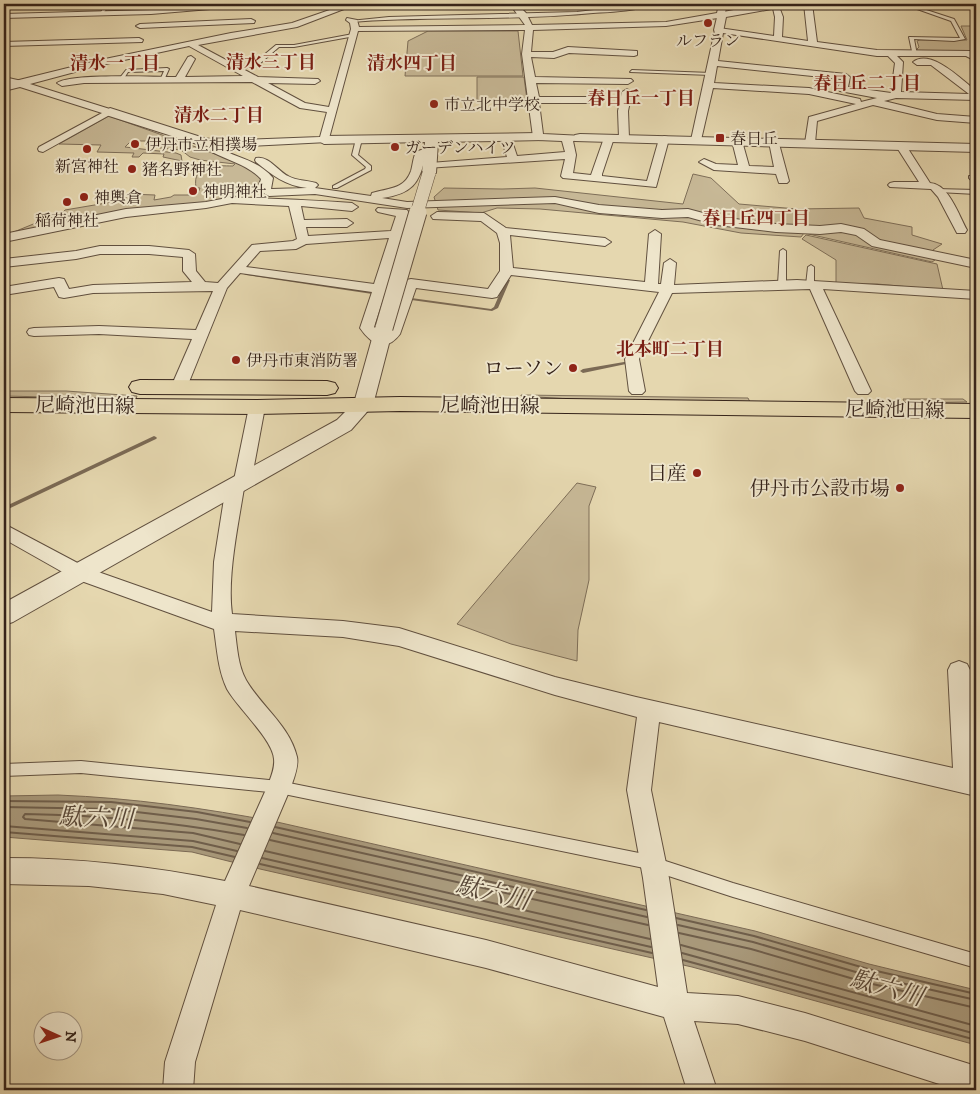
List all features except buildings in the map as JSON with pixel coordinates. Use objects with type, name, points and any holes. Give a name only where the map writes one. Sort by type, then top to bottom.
[{"type":"main road","name":"尼崎池田線","points":[[4,386],[179,387],[365,397],[410,404],[976,410]]},
{"type":"main road","name":"尼崎池田線","points":[[4,405],[257,407],[365,397],[637,391],[976,392]]},
{"type":"street","points":[[4,25],[8,16],[24,4]]},
{"type":"street","points":[[140,26],[155,4]]},
{"type":"street","points":[[8,16],[151,12],[246,4]]},
{"type":"street","points":[[4,88],[191,41],[294,25],[353,4]]},
{"type":"street","points":[[492,7],[513,4],[523,15],[530,28]]},
{"type":"street","points":[[696,140],[710,85],[712,64],[719,52],[719,30],[723,4]]},
{"type":"street","points":[[321,5],[312,9],[331,13],[353,28],[601,30],[666,24],[779,4],[778,40]]},
{"type":"street","points":[[808,4],[813,44]]},
{"type":"street","points":[[47,15],[55,6]]},
{"type":"street","points":[[134,56],[132,54],[143,32],[135,28],[140,26],[262,20],[273,28]]},
{"type":"street","points":[[232,22],[246,33]]},
{"type":"street","points":[[294,25],[308,29]]},
{"type":"street","points":[[324,140],[353,28]]},
{"type":"street","points":[[530,28],[527,34],[527,54],[538,138]]},
{"type":"street","points":[[719,30],[896,58],[933,62],[976,96]]},
{"type":"street","points":[[4,44],[139,40]]},
{"type":"street","points":[[191,41],[236,69],[303,106],[332,110]]},
{"type":"street","points":[[554,55],[568,50],[591,54],[634,53]]},
{"type":"street","points":[[896,58],[915,55],[968,53],[976,58]]},
{"type":"street","points":[[527,54],[567,57]]},
{"type":"street","points":[[893,96],[896,58]]},
{"type":"street","points":[[179,79],[191,59]]},
{"type":"street","points":[[712,64],[846,77],[843,89],[893,96],[976,96]]},
{"type":"street","points":[[531,80],[610,76],[628,87],[623,111],[624,138]]},
{"type":"street","points":[[40,90],[78,80],[163,78],[315,81]]},
{"type":"street","points":[[4,80],[260,160],[278,175],[299,184],[335,187],[356,194],[357,197]]},
{"type":"street","points":[[710,85],[808,91],[937,117],[976,120]]},
{"type":"street","points":[[534,100],[571,96],[596,100]]},
{"type":"street","points":[[810,143],[812,119],[893,96]]},
{"type":"street","points":[[43,149],[110,112]]},
{"type":"street","points":[[562,183],[579,134]]},
{"type":"street","points":[[976,148],[610,138],[579,134],[431,144],[359,139],[324,140],[220,146],[216,150],[262,171],[267,178],[265,192],[282,194],[315,191],[407,205],[555,200],[599,210],[662,214],[688,213],[718,221],[776,228],[851,229],[876,243],[976,264]]},
{"type":"street","points":[[506,138],[513,160]]},
{"type":"street","points":[[598,179],[596,174],[610,138]]},
{"type":"street","points":[[532,201],[532,195],[562,183],[598,179],[652,185],[664,139]]},
{"type":"street","points":[[737,141],[744,168]]},
{"type":"street","points":[[774,142],[784,182]]},
{"type":"street","points":[[357,197],[406,189],[417,172],[420,154],[431,144]]},
{"type":"street","points":[[4,616],[344,425],[365,397],[429,170],[431,144]]},
{"type":"street","points":[[901,146],[962,226]]},
{"type":"street","points":[[429,170],[513,160],[571,156]]},
{"type":"street","points":[[704,162],[714,167],[780,170]]},
{"type":"street","points":[[894,185],[932,188]]},
{"type":"street","points":[[4,238],[126,213],[206,205],[232,200],[276,203],[294,202],[403,213],[484,217],[502,231],[605,242]]},
{"type":"street","points":[[294,202],[299,224],[307,245]]},
{"type":"street","points":[[403,213],[368,328],[382,334],[393,334],[411,283],[492,294],[507,271],[506,243],[502,231]]},
{"type":"street","points":[[299,224],[348,223]]},
{"type":"street","points":[[179,387],[222,287],[256,248],[289,246],[290,250],[307,245],[398,234]]},
{"type":"street","points":[[651,287],[652,240]]},
{"type":"street","points":[[4,262],[76,255],[100,250],[149,250],[189,254],[190,271],[201,286]]},
{"type":"street","points":[[637,391],[632,359],[667,289],[670,263]]},
{"type":"street","points":[[236,269],[379,288]]},
{"type":"street","points":[[507,271],[667,289],[728,288],[782,284],[935,291],[976,295]]},
{"type":"street","points":[[4,291],[59,282],[60,295],[93,289],[222,287]]},
{"type":"street","points":[[813,285],[863,391]]},
{"type":"street","points":[[34,332],[101,328],[201,334]]},
{"type":"street","points":[[178,1090],[180,1062],[235,889],[277,792],[284,774],[286,758],[277,738],[236,684],[229,662],[221,605],[224,562],[238,484],[257,407]]},
{"type":"street","points":[[4,531],[80,573],[212,620],[343,629],[399,637],[555,686],[649,710],[971,783],[959,670]]},
{"type":"street","points":[[649,710],[639,790],[674,999],[702,1090]]},
{"type":"street","points":[[4,871],[89,873],[235,889],[486,954],[674,999],[747,1013],[805,1028],[976,1080]]},
{"type":"lane","points":[[76,5],[108,4],[102,14]]},
{"type":"lane","points":[[236,69],[255,65],[278,46],[294,46],[353,28],[523,15],[600,13],[651,4]]},
{"type":"lane","points":[[905,4],[953,20],[963,38],[954,40],[911,38],[915,55]]},
{"type":"lane","points":[[632,71],[711,74]]},
{"type":"lane","points":[[335,187],[344,180],[368,170],[369,167],[357,159],[355,155],[359,139]]},
{"type":"lane","points":[[971,177],[976,183]]},
{"type":"lane","points":[[932,188],[976,192]]},
{"type":"lane","points":[[782,284],[783,251]]},
{"type":"lane","points":[[811,267],[813,285]]},
{"type":"lane","points":[[4,770],[81,767],[277,792],[635,859],[654,871],[733,890],[976,961]]},
{"type":"shaded area","points":[[961,26],[970,26],[976,29],[976,53],[918,51],[917,41],[920,40],[967,40]]},
{"type":"shaded area","points":[[428,31],[518,31],[523,76],[405,76],[408,41]]},
{"type":"shaded area","points":[[477,77],[524,77],[527,100],[477,100]]},
{"type":"shaded area","points":[[109,116],[249,166],[262,178],[252,193],[188,206],[95,217],[4,236],[48,218],[59,217],[65,210],[124,200],[129,194],[155,195],[154,200],[174,195],[197,195],[200,188],[196,188],[196,180],[201,170],[207,167],[233,166],[235,164],[200,160],[190,157],[181,150],[160,148],[147,141],[131,141],[125,147],[176,153],[181,155],[182,161],[163,157],[164,154],[143,153],[139,157],[132,157],[134,153],[97,152],[101,145],[59,144]]},
{"type":"shaded area","points":[[693,174],[711,178],[739,204],[797,209],[859,208],[864,218],[912,227],[912,235],[942,244],[933,250],[935,260],[932,262],[804,233],[801,237],[741,233],[683,222],[540,209],[497,208],[481,213],[438,210],[434,197],[444,188],[535,188],[683,204]]},
{"type":"shaded area","points":[[806,235],[937,264],[943,290],[877,284],[836,284],[836,260],[802,239]]},
{"type":"shaded area","points":[[4,391],[66,391],[137,396],[136,399],[4,396]]},
{"type":"shaded area","points":[[521,395],[748,398],[750,402],[604,401]]},
{"type":"shaded area","points":[[903,399],[963,399],[967,402],[905,403]]},
{"type":"shaded area","points":[[577,483],[596,487],[589,506],[589,580],[578,630],[577,661],[511,644],[457,624]]},
{"type":"water","name":"駄六川","points":[[58,795],[168,804],[277,822],[755,931],[869,964],[976,990],[976,1045],[692,967],[192,852],[4,837],[4,796]]},
{"type":"waterway","points":[[246,274],[379,294]]},
{"type":"waterway","points":[[404,298],[492,310],[496,308],[508,280]]},
{"type":"waterway","points":[[583,371],[624,363]]},
{"type":"waterway","points":[[4,509],[154,438]]},
{"type":"place","name":"ルフラン","points":[[708,23]]},
{"type":"place","name":"市立北中学校","points":[[434,104]]},
{"type":"place","name":"春日丘","points":[[720,138]]},
{"type":"place","name":"伊丹市立相撲場","points":[[135,144]]},
{"type":"place","name":"ガーデンハイツ","points":[[395,147]]},
{"type":"place","name":"新宮神社","points":[[87,149]]},
{"type":"place","name":"猪名野神社","points":[[132,169]]},
{"type":"place","name":"神明神社","points":[[193,191]]},
{"type":"place","name":"神輿倉","points":[[84,197]]},
{"type":"place","name":"稲荷神社","points":[[67,202]]},
{"type":"place","name":"伊丹市東消防署","points":[[236,360]]},
{"type":"place","name":"ローソン","points":[[573,368]]},
{"type":"place","name":"日産","points":[[697,473]]},
{"type":"place","name":"伊丹市公設市場","points":[[900,488]]},
{"type":"district","name":"清水三丁目","points":[[271,62]]},
{"type":"district","name":"清水一丁目","points":[[115,63]]},
{"type":"district","name":"清水四丁目","points":[[412,63]]},
{"type":"district","name":"春日丘二丁目","points":[[867,83]]},
{"type":"district","name":"春日丘一丁目","points":[[641,98]]},
{"type":"district","name":"清水二丁目","points":[[219,115]]},
{"type":"district","name":"春日丘四丁目","points":[[756,218]]},
{"type":"district","name":"北本町二丁目","points":[[670,349]]}]
